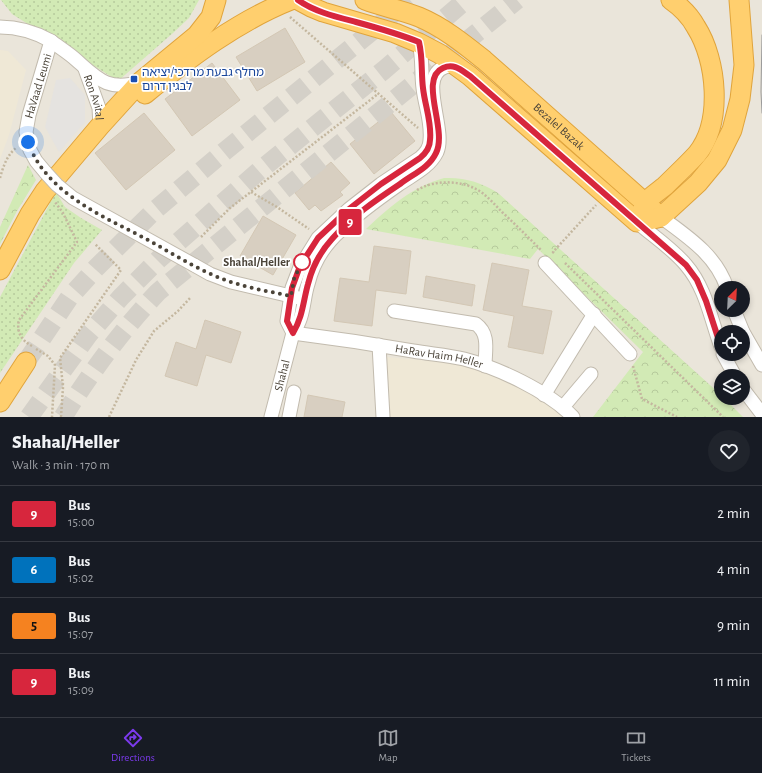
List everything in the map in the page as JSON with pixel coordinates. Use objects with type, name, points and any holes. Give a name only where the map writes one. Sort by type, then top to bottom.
[{"type":"highway","points":[[0,270],[30,214],[45,191],[72,158],[140,82],[197,35],[211,17],[216,0]]},
{"type":"highway","name":"Bezalel Bazak","points":[[298,0],[323,12],[395,33],[419,42],[440,54],[459,68],[637,222]]},
{"type":"highway","name":"Bezalel Bazak","points":[[365,0],[418,17],[440,27],[458,40],[484,60],[661,217]]},
{"type":"highway","points":[[637,222],[646,203],[698,153],[709,131],[714,114],[713,81],[706,45],[696,26],[689,17],[671,0]]},
{"type":"highway","points":[[637,222],[661,217],[698,183],[717,160],[732,130],[740,99],[744,65],[739,0]]},
{"type":"highway","points":[[72,158],[134,103],[213,43],[270,8],[290,8]]},
{"type":"highway","points":[[0,402],[26,362]]},
{"type":"street","name":"HaVaad Leumi","points":[[0,27],[26,30],[52,41],[29,114],[26,132],[30,150],[36,161],[57,185],[72,198],[210,274],[231,282],[305,299]]},
{"type":"street","name":"Ron Avital","points":[[52,41],[100,80],[113,84],[125,85],[140,82]]},
{"type":"street","name":"Shahal","points":[[293,333],[287,321],[294,279],[307,253],[318,238],[349,209],[381,184],[420,158],[429,148],[430,123],[422,87],[422,61],[419,42]]},
{"type":"street","name":"Shahal","points":[[271,417],[293,333],[299,322],[310,275],[317,260],[331,240],[362,212],[420,171],[433,159],[439,145],[438,121],[432,87],[433,79],[437,72],[444,67],[454,66],[459,68]]},
{"type":"street","name":"Ron Avital","points":[[85,69],[99,108],[100,126]]},
{"type":"street","name":"Bezalel Bazak","points":[[661,217],[710,257],[724,281]]},
{"type":"street","name":"Bezalel Bazak","points":[[637,222],[686,265],[697,280],[714,326]]},
{"type":"street","points":[[545,263],[630,354]]},
{"type":"street","points":[[394,311],[476,324],[486,335],[485,366]]},
{"type":"street","points":[[544,395],[594,314]]},
{"type":"street","name":"HaRav Haim Heller","points":[[293,333],[463,359],[501,372],[544,395],[563,407],[573,417]]},
{"type":"street","points":[[379,345],[383,417]]},
{"type":"street","points":[[750,345],[762,366]]},
{"type":"street","points":[[563,407],[591,374]]},
{"type":"street","points":[[289,417],[294,392]]},
{"type":"street","points":[[750,398],[762,414]]},
{"type":"path","points":[[290,8],[378,94],[421,131]]},
{"type":"path","points":[[201,237],[230,208],[378,94]]},
{"type":"path","points":[[0,178],[7,158],[18,146]]},
{"type":"path","points":[[412,193],[431,184],[442,183],[458,183],[478,190],[547,255],[545,263]]},
{"type":"path","points":[[251,192],[277,207],[311,231]]},
{"type":"path","points":[[559,258],[553,252],[598,203]]},
{"type":"path","points":[[52,417],[55,365],[48,356],[23,340],[19,332],[18,325],[19,320],[77,242],[63,213]]},
{"type":"path","points":[[61,417],[63,387],[60,358],[121,270],[95,244]]},
{"type":"path","points":[[564,263],[723,417]]},
{"type":"path","points":[[109,417],[136,360],[154,331],[178,311],[191,297]]},
{"type":"path","points":[[630,354],[642,399],[677,417]]},
{"type":"shaded area","points":[[0,0],[762,0],[762,417],[0,417]]},
{"type":"shaded area","points":[[0,50],[8,51],[26,70],[9,135],[0,159]]},
{"type":"shaded area","points":[[70,78],[85,95],[85,122],[59,152],[45,127],[56,80]]},
{"type":"shaded area","points":[[387,357],[463,364],[492,374],[528,390],[564,417],[390,417]]},
{"type":"green space","points":[[1,0],[199,0],[189,18],[118,81],[12,14]]},
{"type":"green space","points":[[28,165],[36,180],[17,211],[0,244],[0,227]]},
{"type":"green space","points":[[444,178],[458,178],[472,181],[498,193],[714,389],[714,405],[731,405],[743,417],[593,417],[643,352],[538,249],[530,259],[366,229],[393,205],[411,192]]},
{"type":"green space","points":[[56,192],[65,207],[102,230],[74,263],[0,373],[0,297]]},
{"type":"building","points":[[285,28],[305,62],[257,91],[236,57]]},
{"type":"building","points":[[212,63],[240,100],[192,136],[165,99]]},
{"type":"building","points":[[391,112],[415,141],[374,174],[350,144]]},
{"type":"building","points":[[144,113],[175,150],[126,190],[95,153]]},
{"type":"building","points":[[331,162],[350,183],[340,192],[343,195],[321,211],[315,205],[309,210],[295,193]]},
{"type":"building","points":[[263,216],[296,235],[273,275],[240,256]]},
{"type":"building","points":[[374,246],[411,251],[406,294],[376,290],[372,326],[334,321],[340,278],[369,282]]},
{"type":"building","points":[[492,263],[529,270],[522,306],[552,311],[543,354],[508,347],[514,316],[483,310]]},
{"type":"building","points":[[426,276],[475,285],[472,306],[423,297]]},
{"type":"building","points":[[205,320],[241,332],[231,363],[206,355],[197,386],[165,376],[176,342],[196,349]]},
{"type":"building","points":[[308,395],[345,402],[342,417],[304,417]]},
{"type":"tunnel","points":[[26,362],[69,298],[96,268],[155,210],[410,0]]},
{"type":"tunnel","points":[[29,417],[89,334],[121,297],[159,259],[259,171],[384,70],[466,0]]},
{"type":"tunnel","points":[[63,417],[108,352],[132,321],[158,292],[517,0]]},
{"type":"tram line","points":[[762,35],[762,113]]},
{"type":"bus line","name":"9","points":[[298,0],[323,12],[395,33],[419,42],[422,55],[422,87],[430,123],[430,141],[429,148],[426,153],[381,184],[349,209],[329,226],[307,253],[294,279],[292,288],[287,321],[293,333],[299,322],[310,275],[317,260],[331,240],[349,222],[420,171],[433,159],[439,145],[438,121],[432,87],[433,79],[439,70],[447,66],[459,68],[470,76],[674,253],[686,265],[697,280],[706,301],[714,328]]},
{"type":"place","name":"מחלף גבעת מרדכי/יציאה לבגין דרום","points":[[134,79]]},
{"type":"place","name":"Shahal/Heller","points":[[302,262]]},
{"type":"route","points":[[28,142],[30,150],[36,161],[57,185],[72,198],[210,274],[231,282],[291,296],[294,279],[302,262]]}]
